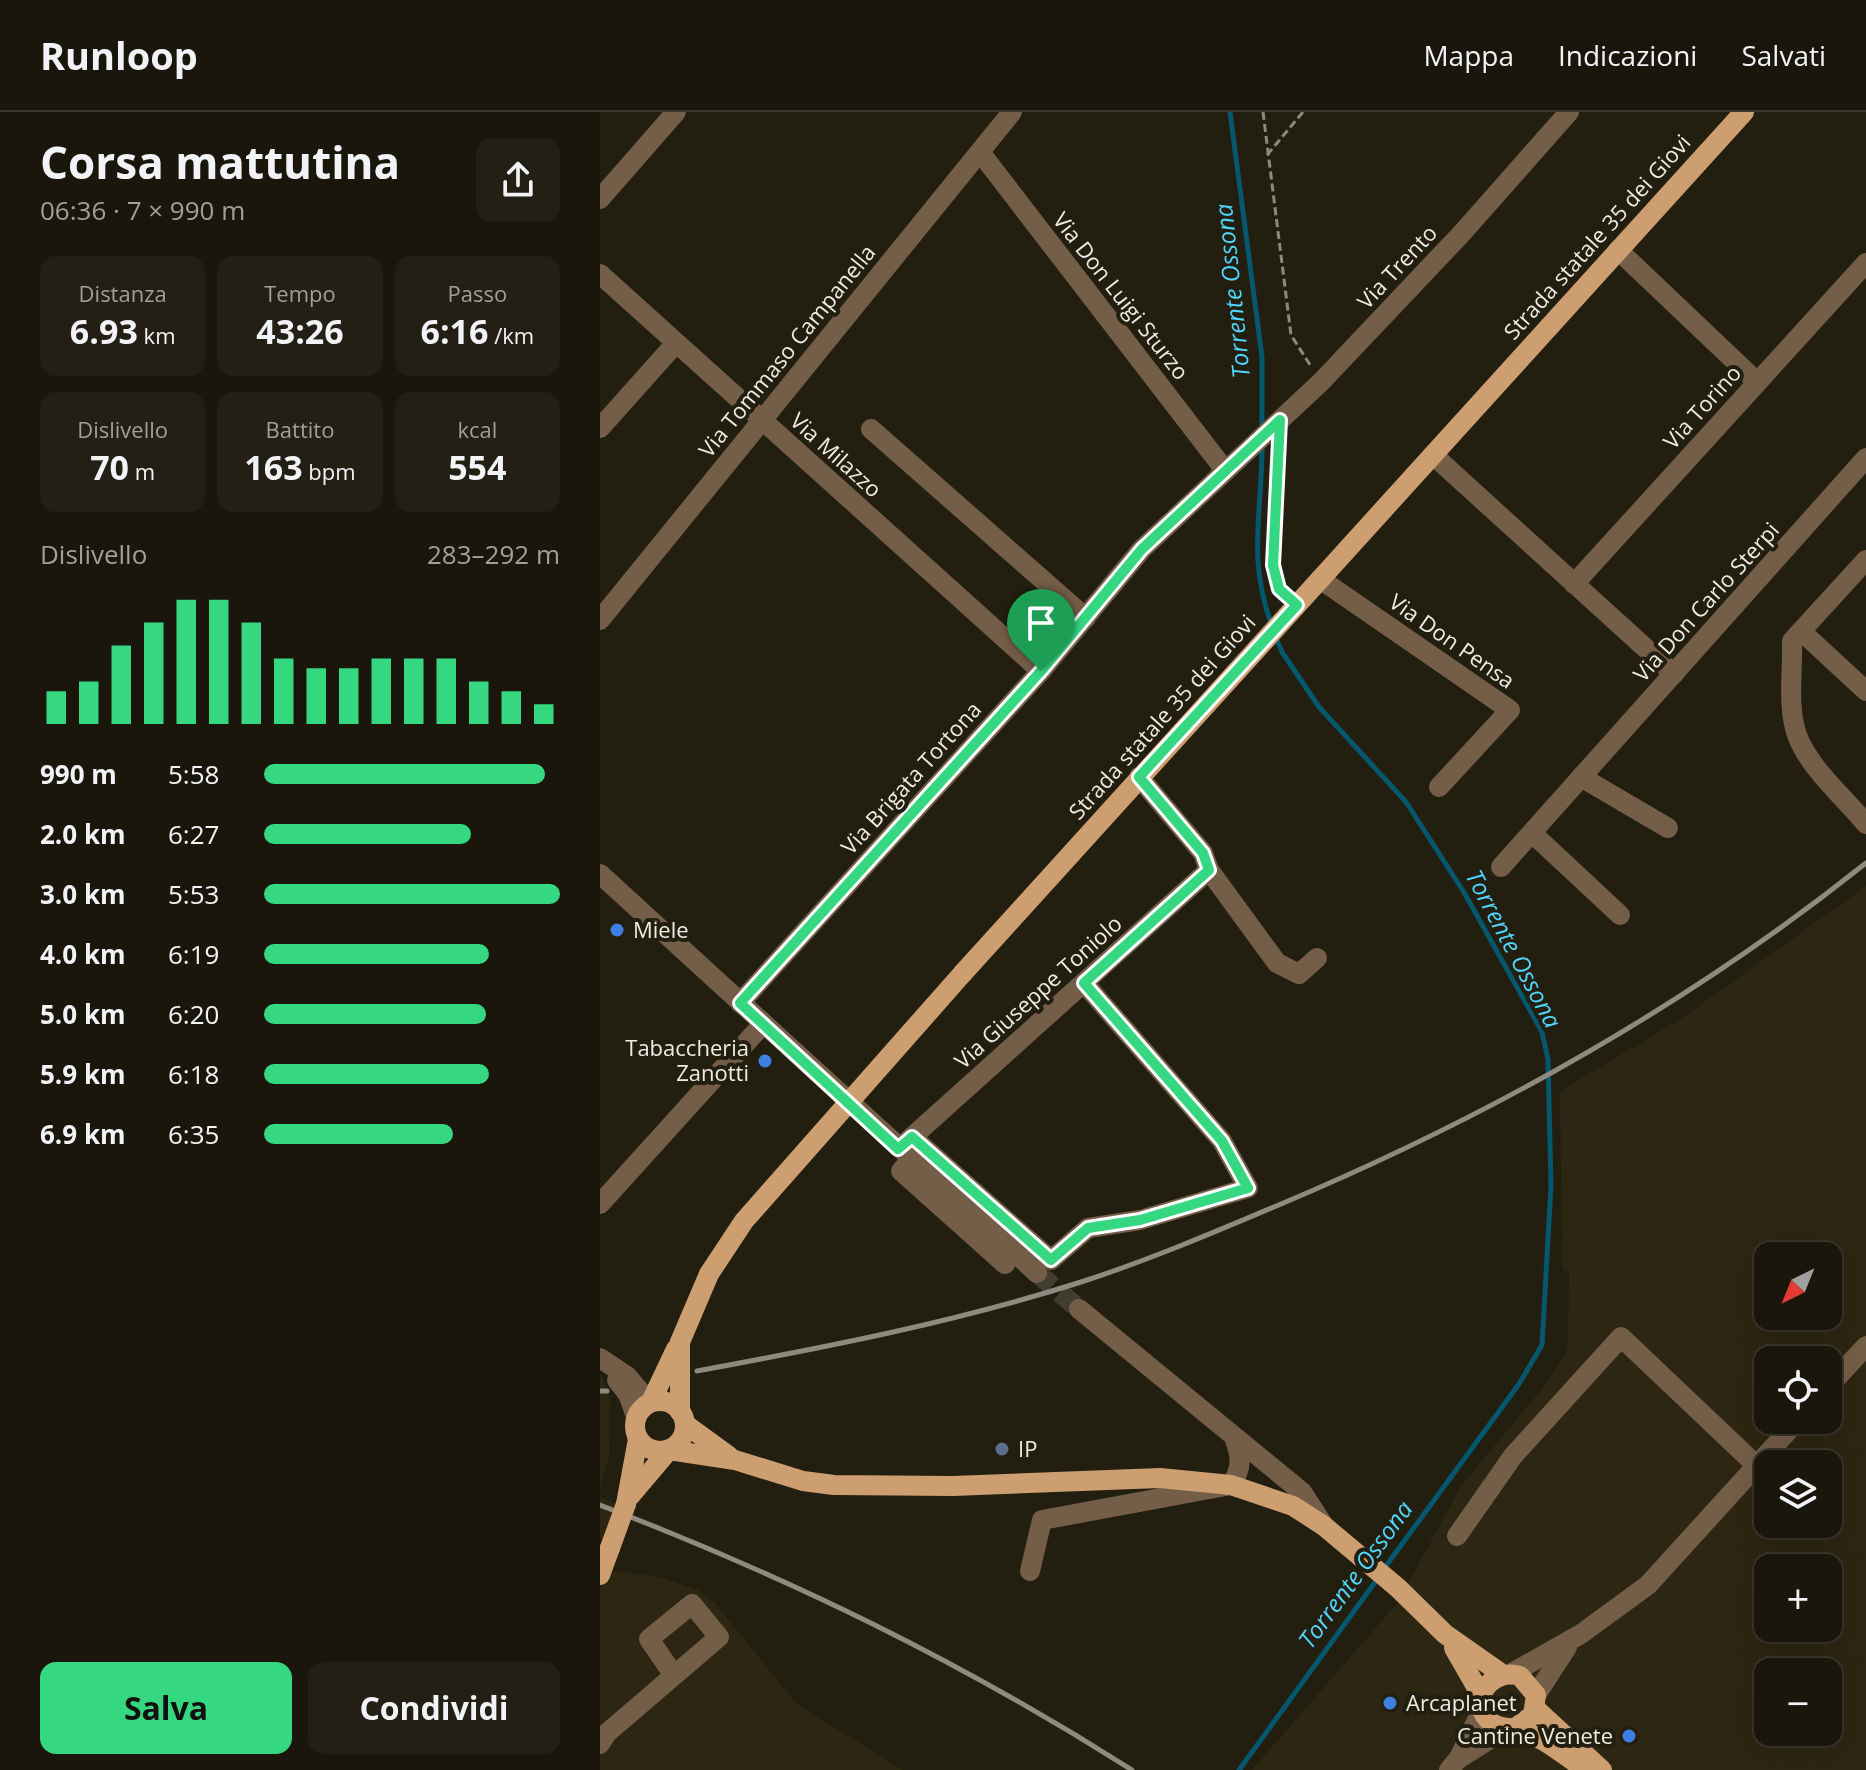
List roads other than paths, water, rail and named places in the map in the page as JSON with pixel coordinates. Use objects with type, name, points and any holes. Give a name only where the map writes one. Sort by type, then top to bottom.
[{"type":"main road","name":"Strada statale 35 dei Giovi","points":[[646,1407],[680,1342],[709,1274],[744,1221],[1139,777],[1744,112]]},
{"type":"main road","name":"Strada statale 35 dei Giovi","points":[[680,1342],[683,1418]]},
{"type":"main road","points":[[600,1575],[627,1501],[646,1407],[667,1402],[735,1460]]},
{"type":"main road","points":[[627,1501],[681,1440],[683,1418]]},
{"type":"main road","points":[[638,1439],[652,1450],[735,1460],[803,1481],[859,1487],[1160,1478],[1231,1485],[1293,1506],[1363,1557],[1445,1634],[1507,1674],[1527,1680],[1536,1702],[1602,1770]]},
{"type":"main road","points":[[1445,1634],[1481,1697],[1491,1722],[1586,1770]]},
{"type":"main road","points":[[1481,1697],[1487,1683],[1507,1674]]},
{"type":"main road","points":[[1510,1729],[1528,1721],[1536,1702]]},
{"type":"street","points":[[600,199],[676,112]]},
{"type":"street","name":"Via Tommaso Campanella","points":[[600,620],[1012,112]]},
{"type":"street","name":"Via Trento","points":[[1250,447],[1321,382],[1463,232],[1569,112]]},
{"type":"street","name":"Via Don Luigi Sturzo","points":[[980,152],[1224,469]]},
{"type":"street","points":[[1618,250],[1757,382]]},
{"type":"street","name":"Via Torino","points":[[1574,584],[1866,263]]},
{"type":"street","name":"Via Milazzo","points":[[600,274],[1041,671]]},
{"type":"street","points":[[600,428],[676,343]]},
{"type":"street","points":[[871,429],[1086,618]]},
{"type":"street","name":"Via Brigata Tortona","points":[[740,1003],[1041,671],[1142,549],[1250,447]]},
{"type":"street","points":[[1433,455],[1674,674]]},
{"type":"street","name":"Via Don Carlo Sterpi","points":[[1501,867],[1866,458]]},
{"type":"street","points":[[1866,560],[1792,641],[1792,704],[1798,736],[1810,757],[1866,824]]},
{"type":"street","name":"Via Don Pensa","points":[[1320,579],[1510,710],[1439,787]]},
{"type":"street","points":[[1801,631],[1866,691]]},
{"type":"street","points":[[1139,777],[1203,853],[1209,870],[1277,963],[1299,974],[1317,958]]},
{"type":"street","points":[[1581,777],[1668,828]]},
{"type":"street","points":[[1532,833],[1620,915]]},
{"type":"street","name":"Via Giuseppe Toniolo","points":[[907,1149],[1209,870]]},
{"type":"street","points":[[600,874],[763,1024],[907,1149],[1037,1273]]},
{"type":"street","points":[[907,1149],[1051,1260],[1088,1228],[1140,1220],[1248,1188],[1222,1141],[1084,983]]},
{"type":"street","points":[[600,1204],[763,1024]]},
{"type":"street","points":[[907,1149],[901,1171],[1005,1264]]},
{"type":"street","points":[[1079,1309],[1302,1492],[1324,1526]]},
{"type":"street","points":[[1457,1536],[1513,1456],[1621,1337],[1754,1463]]},
{"type":"street","points":[[1842,1372],[1866,1346]]},
{"type":"street","points":[[602,1359],[628,1394],[646,1407]]},
{"type":"street","points":[[1770,1450],[1785,1434]]},
{"type":"street","points":[[1030,1571],[1042,1520],[1231,1485],[1240,1472],[1241,1458],[1234,1437]]},
{"type":"street","points":[[1507,1674],[1581,1634],[1648,1585],[1754,1467]]},
{"type":"street","points":[[1536,1702],[1557,1658],[1581,1634]]},
{"type":"street","points":[[600,1744],[607,1733],[673,1674]]},
{"type":"street","points":[[1454,1765],[1478,1718],[1481,1697]]},
{"type":"street","points":[[1454,1765],[1510,1729]]},
{"type":"waterway","name":"Torrente Ossona","points":[[1230,112],[1262,357],[1262,429]]},
{"type":"waterway","name":"Torrente Ossona","points":[[1262,447],[1258,558],[1264,602],[1272,626]]},
{"type":"waterway","name":"Torrente Ossona","points":[[1275,636],[1282,652],[1319,707],[1406,802],[1465,894],[1542,1032],[1548,1059],[1551,1186],[1542,1345],[1519,1384],[1383,1570]]},
{"type":"waterway","name":"Torrente Ossona","points":[[1239,1770],[1378,1578]]},
{"type":"tunnel","points":[[1037,1273],[1079,1309]]},
{"type":"railway","points":[[697,1371],[891,1332],[1034,1296],[1132,1264],[1281,1204],[1436,1134],[1585,1054],[1729,964],[1866,863]]},
{"type":"railway","points":[[600,1391],[607,1391]]},
{"type":"railway","points":[[600,1505],[739,1562],[873,1624],[1003,1693],[1132,1770]]},
{"type":"place","name":"Miele","points":[[617,930]]},
{"type":"place","name":"Tabaccheria Zanotti","points":[[765,1061]]},
{"type":"place","name":"IP","points":[[1002,1449]]},
{"type":"place","name":"Arcaplanet","points":[[1390,1703]]},
{"type":"place","name":"Cantine Venete","points":[[1629,1736]]}]
